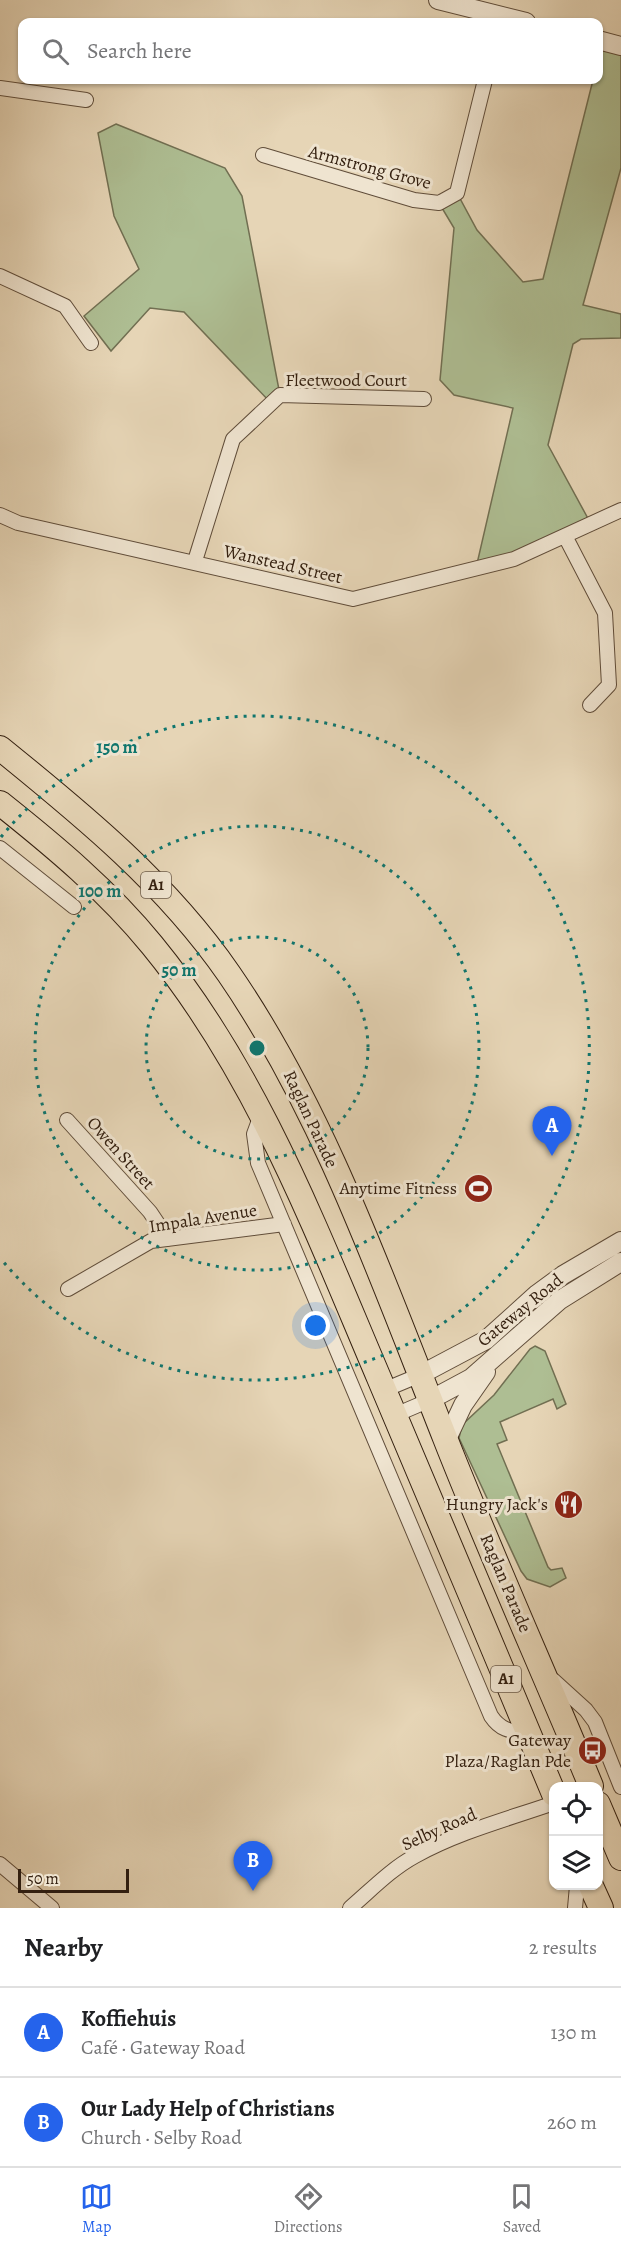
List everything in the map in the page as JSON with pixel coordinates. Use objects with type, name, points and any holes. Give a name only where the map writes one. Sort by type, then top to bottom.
[{"type":"highway","name":"Raglan Parade","points":[[0,748],[81,814],[144,871],[228,972],[295,1081],[334,1166],[446,1441],[589,1782]]},
{"type":"highway","name":"Raglan Parade","points":[[0,803],[58,849],[104,892],[151,944],[224,1044],[262,1112],[395,1415],[549,1782]]},
{"type":"highway","points":[[603,1816],[621,1858]]},
{"type":"highway","points":[[593,1890],[601,1908]]},
{"type":"street","points":[[438,0],[496,18]]},
{"type":"street","points":[[603,41],[621,46]]},
{"type":"street","name":"Armstrong Grove","points":[[263,155],[414,200],[439,203],[457,193],[484,84]]},
{"type":"street","points":[[0,88],[86,100]]},
{"type":"street","points":[[0,276],[65,306],[91,344]]},
{"type":"street","name":"Fleetwood Court","points":[[195,561],[233,439],[280,394],[424,399]]},
{"type":"street","name":"Wanstead Street","points":[[0,514],[18,523],[195,561],[353,599],[514,559],[621,510]]},
{"type":"street","points":[[565,536],[605,613],[609,685],[590,705]]},
{"type":"street","points":[[0,848],[74,907]]},
{"type":"street","points":[[262,1112],[254,1134],[255,1151],[491,1716],[497,1725],[506,1731],[528,1733]]},
{"type":"street","name":"Owen Street","points":[[67,1120],[150,1212],[168,1239]]},
{"type":"street","name":"Impala Avenue","points":[[68,1288],[144,1245],[168,1239],[284,1224]]},
{"type":"street","name":"Gateway Road","points":[[384,1390],[420,1375],[486,1340],[537,1294],[563,1275],[621,1242]]},
{"type":"street","name":"Gateway Road","points":[[395,1415],[430,1400],[471,1378],[560,1300],[621,1262]]},
{"type":"street","name":"Gateway Road","points":[[446,1441],[463,1405],[496,1358]]},
{"type":"street","name":"Raglan Parade","points":[[543,1670],[586,1710],[595,1722],[621,1787]]},
{"type":"street","name":"Selby Road","points":[[350,1908],[385,1877],[414,1856],[450,1840],[549,1805]]},
{"type":"street","points":[[0,1864],[52,1908]]},
{"type":"street","points":[[575,1908],[577,1890]]},
{"type":"green space","points":[[603,41],[621,46],[621,168],[583,305],[621,314],[621,338],[581,339],[573,344],[548,445],[591,524],[476,568],[513,408],[454,395],[440,380],[454,228],[439,203],[457,193],[477,230],[523,282],[543,279],[592,84],[603,84]]},
{"type":"green space","points":[[116,124],[225,168],[242,196],[280,395],[271,403],[184,312],[150,308],[111,351],[84,316],[139,269],[114,216],[98,133]]},
{"type":"green space","points":[[535,1346],[545,1351],[566,1404],[557,1409],[553,1399],[500,1422],[507,1440],[497,1444],[548,1567],[551,1570],[562,1568],[566,1578],[550,1587],[527,1579],[521,1571],[459,1438],[462,1425],[494,1395],[530,1349]]},
{"type":"place","name":"Koffiehuis","points":[[552,1156]]},
{"type":"place","name":"Anytime Fitness","points":[[478,1188]]},
{"type":"place","name":"Hungry Jack's","points":[[569,1504]]},
{"type":"place","name":"Gateway Plaza/Raglan Pde","points":[[592,1750]]},
{"type":"place","name":"Our Lady Help of Christians","points":[[253,1891]]}]
